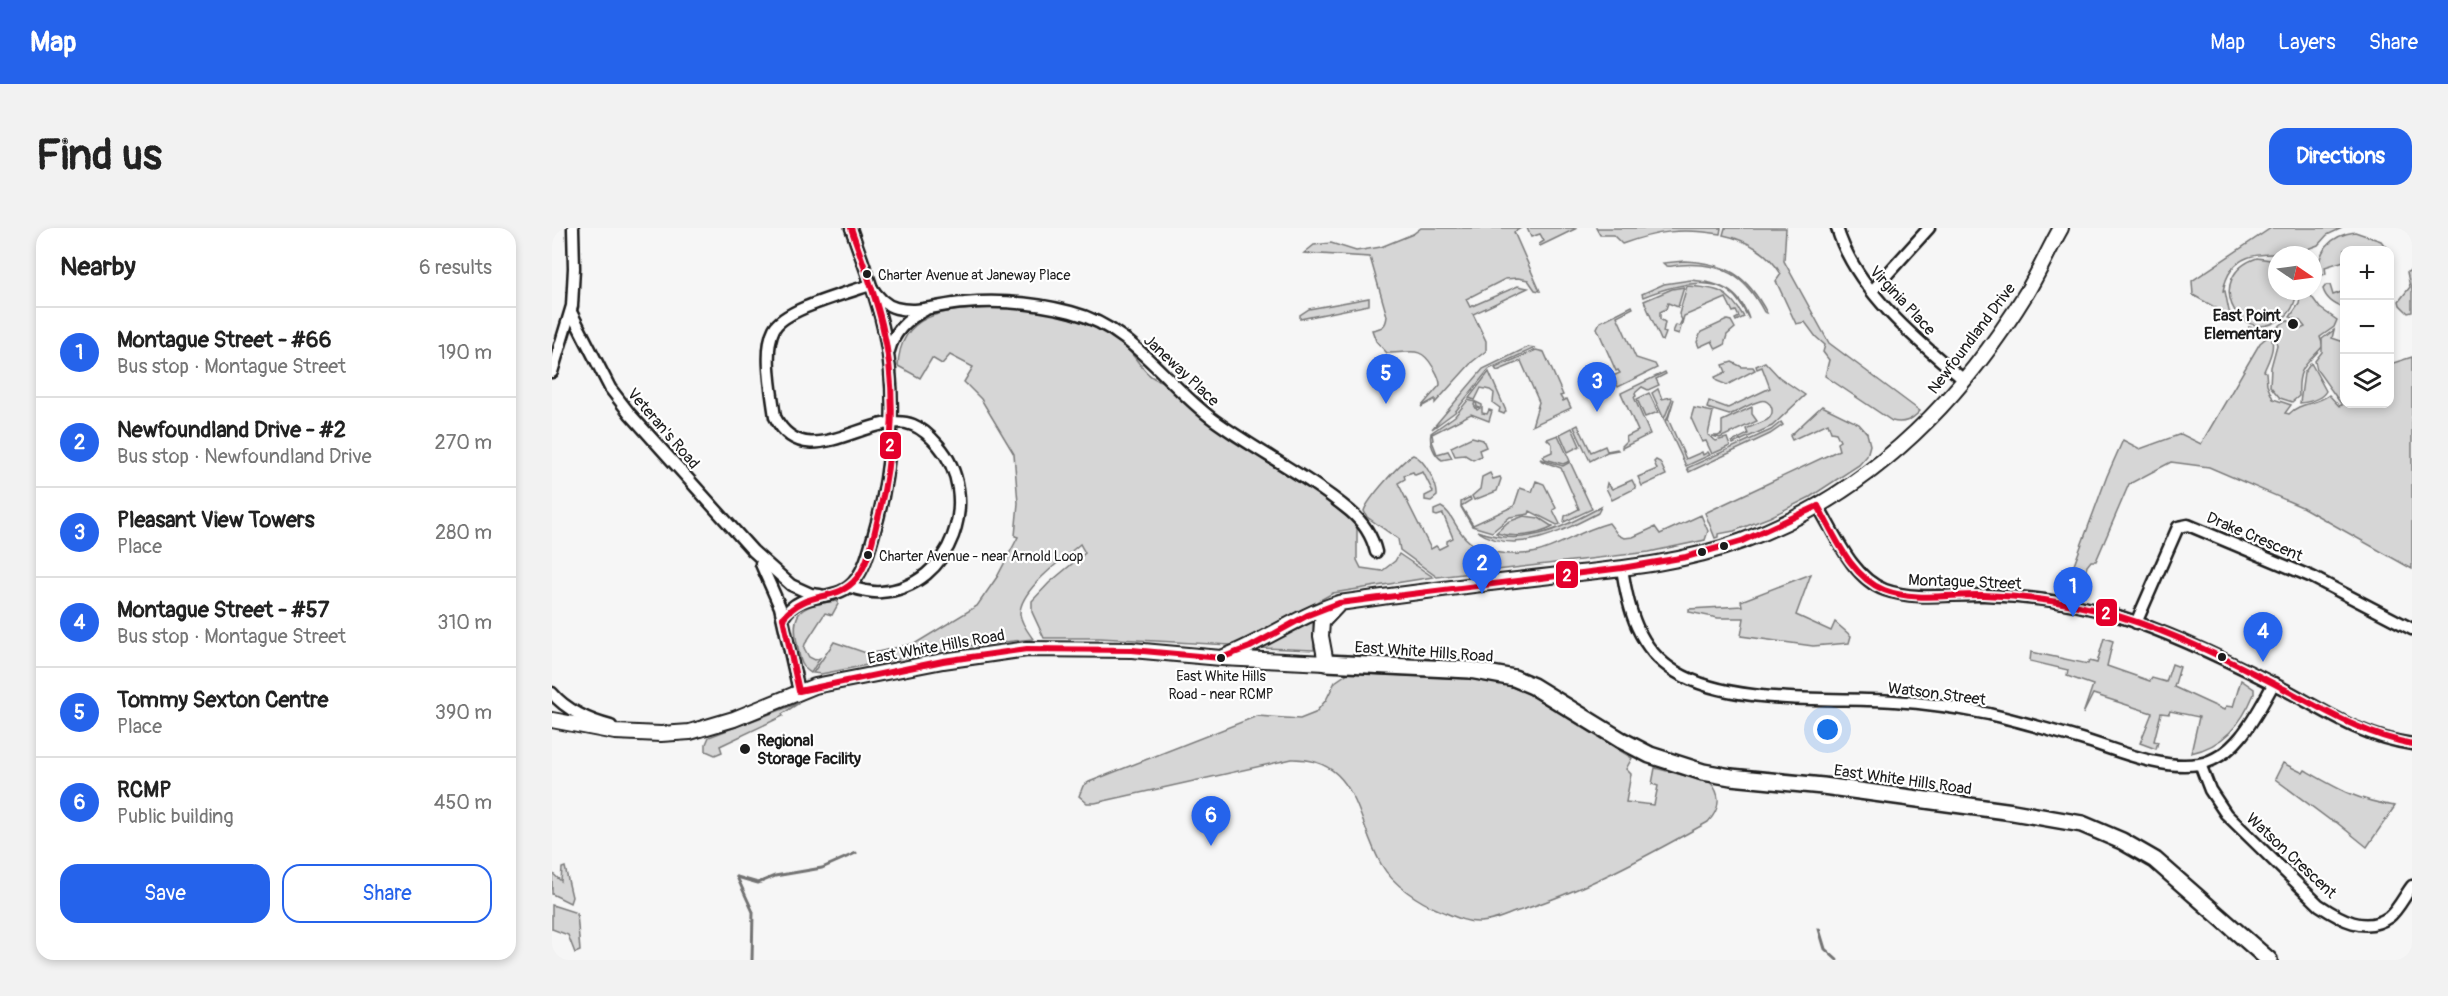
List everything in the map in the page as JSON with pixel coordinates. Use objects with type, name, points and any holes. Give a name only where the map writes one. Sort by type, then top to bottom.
[{"type":"main road","name":"East White Hills Road","points":[[1326,663],[1470,670],[1514,678],[1533,686],[1621,740],[1650,755],[1703,772],[2013,812],[2082,825],[2122,840],[2155,860],[2269,960]]},
{"type":"street","points":[[552,372],[571,312],[574,268],[573,228]]},
{"type":"street","points":[[783,618],[795,603],[840,592],[850,587],[864,565],[883,501],[891,424],[888,354],[883,329],[851,228]]},
{"type":"street","name":"Virginia Place","points":[[1837,228],[1852,265],[1872,291],[1922,342],[1964,380]]},
{"type":"street","points":[[1872,291],[1929,228]]},
{"type":"street","name":"Newfoundland Drive","points":[[1221,658],[1250,647],[1316,611],[1339,603],[1622,568],[1686,557],[1734,544],[1818,506],[1870,472],[1931,418],[1964,380],[2026,293],[2061,228]]},
{"type":"street","points":[[850,587],[882,592],[924,576],[941,560],[954,535],[959,503],[956,475],[951,464],[938,445],[920,428],[907,423],[891,424],[819,442],[804,441],[790,435],[780,426],[775,417],[769,347],[774,328],[785,317],[798,310],[870,285]]},
{"type":"street","name":"Janeway Place","points":[[870,285],[883,302],[896,308],[925,310],[960,303],[1030,303],[1074,313],[1113,330],[1148,357],[1198,408],[1303,477],[1351,512],[1372,537],[1376,552]]},
{"type":"street","name":"Janeway Place","points":[[888,354],[894,337],[901,327],[912,317],[925,310]]},
{"type":"street","name":"Veteran's Road","points":[[571,312],[610,388],[630,414],[753,551],[791,585],[811,594],[823,596]]},
{"type":"street","name":"Montague Street","points":[[1818,506],[1848,557],[1865,577],[1884,590],[1910,596],[1982,595],[2046,600],[2117,616],[2225,660],[2274,683],[2350,727],[2390,741],[2412,744]]},
{"type":"street","name":"Drake Crescent","points":[[2136,623],[2178,527],[2188,525],[2312,577],[2412,629]]},
{"type":"street","name":"Veteran's Road","points":[[753,551],[767,572],[783,618],[799,691]]},
{"type":"street","name":"Watson Street","points":[[1622,568],[1627,600],[1644,642],[1660,660],[1677,673],[1697,682],[1741,692],[1777,697],[1895,701],[1987,714],[2148,760],[2176,765],[2200,764],[2215,759],[2230,749],[2255,717],[2274,683]]},
{"type":"street","points":[[1326,663],[1321,636],[1322,622],[1339,603]]},
{"type":"street","name":"East White Hills Road","points":[[552,720],[615,732],[676,734],[704,729],[799,691],[943,661],[1027,649],[1132,650],[1221,658],[1326,663]]},
{"type":"street","points":[[552,693],[572,710],[593,719],[644,734]]},
{"type":"street","name":"Watson Crescent","points":[[2200,764],[2210,790],[2226,814],[2319,905],[2336,916],[2353,924],[2373,925],[2391,916],[2412,886]]},
{"type":"shaded area","points":[[1421,228],[1521,228],[1514,232],[1540,291],[1535,290],[1528,280],[1505,279],[1466,299],[1470,307],[1518,286],[1528,288],[1473,314],[1486,341],[1486,351],[1472,362],[1435,403],[1435,399],[1421,407],[1440,385],[1439,378],[1423,355],[1413,352],[1387,353],[1376,341],[1372,330],[1383,326],[1387,316],[1370,257],[1304,253],[1314,245],[1331,243],[1356,251],[1381,247],[1413,234]]},
{"type":"shaded area","points":[[1527,228],[1577,228],[1540,246],[1539,244],[1544,241],[1540,234],[1531,237]]},
{"type":"shaded area","points":[[1596,228],[1721,228],[1720,234],[1693,231],[1670,232],[1622,244],[1613,235],[1600,235]]},
{"type":"shaded area","points":[[1725,228],[1786,228],[1784,261],[1829,343],[1920,411],[1908,420],[1892,421],[1825,376],[1829,360],[1823,352],[1825,345],[1805,322],[1796,324],[1776,281],[1781,274],[1776,266],[1757,248],[1723,235]]},
{"type":"shaded area","points":[[2271,228],[2342,228],[2327,235],[2315,246],[2268,246],[2268,254],[2243,259],[2235,266],[2228,276],[2223,291],[2225,291],[2229,311],[2237,320],[2193,295],[2192,281]]},
{"type":"shaded area","points":[[2355,232],[2381,241],[2385,246],[2340,246],[2340,262],[2325,267],[2326,274],[2322,275],[2323,252],[2332,241]]},
{"type":"shaded area","points":[[2257,258],[2268,260],[2268,300],[2295,300],[2286,316],[2263,326],[2250,323],[2239,316],[2232,305],[2229,292],[2232,279],[2241,267]]},
{"type":"shaded area","points":[[1684,261],[1724,268],[1734,274],[1752,289],[1767,313],[1749,289],[1731,274],[1708,266],[1668,266],[1663,263]]},
{"type":"shaded area","points":[[2412,270],[2412,312],[2408,313],[2399,301],[2410,287],[2407,272]]},
{"type":"shaded area","points":[[1691,280],[1710,283],[1727,289],[1740,301],[1749,319],[1733,295],[1724,288],[1713,285],[1689,284],[1664,289],[1643,297],[1642,294],[1664,284]]},
{"type":"shaded area","points":[[2326,285],[2330,285],[2333,295],[2340,292],[2340,306],[2326,296],[2323,289]]},
{"type":"shaded area","points":[[1687,286],[1721,292],[1733,301],[1744,317],[1736,321],[1735,319],[1739,317],[1736,311],[1733,312],[1726,298],[1684,316],[1679,334],[1673,332],[1682,320],[1679,314]]},
{"type":"shaded area","points":[[1684,287],[1678,307],[1668,303],[1666,309],[1660,312],[1660,319],[1665,322],[1663,332],[1666,333],[1663,341],[1644,301],[1672,289]]},
{"type":"shaded area","points":[[1369,298],[1369,305],[1300,319],[1300,315],[1309,309]]},
{"type":"shaded area","points":[[2300,300],[2314,300],[2320,308],[2337,320],[2334,327],[2320,337],[2323,346],[2301,372],[2299,396],[2292,402],[2280,398],[2270,386],[2271,367],[2277,345],[2274,330],[2287,320],[2301,329],[2305,327],[2300,321],[2290,317]]},
{"type":"shaded area","points":[[1632,306],[1633,308],[1617,316],[1636,358],[1655,364],[1657,368],[1618,387],[1613,376],[1620,373],[1616,371],[1597,328],[1600,322]]},
{"type":"shaded area","points":[[991,308],[1045,312],[1063,316],[1097,328],[1112,337],[1131,353],[1151,376],[1161,381],[1232,441],[1311,488],[1357,525],[1357,560],[1361,568],[1382,571],[1395,561],[1399,554],[1433,577],[1333,593],[1249,639],[1231,645],[1099,638],[1044,638],[1032,612],[1032,601],[1049,583],[1085,553],[1080,544],[1034,585],[1022,605],[1020,614],[1022,621],[1033,639],[959,647],[821,674],[813,673],[834,642],[869,654],[916,643],[977,606],[997,577],[1018,537],[1015,536],[1018,503],[1014,454],[981,399],[964,382],[973,367],[950,355],[942,364],[932,358],[920,378],[898,366],[901,348],[907,334],[917,324],[943,313]]},
{"type":"shaded area","points":[[1727,320],[1731,321],[1735,328],[1727,335],[1724,345],[1716,349],[1712,341],[1699,347],[1697,342],[1701,332]]},
{"type":"shaded area","points":[[2248,327],[2268,330],[2271,336],[2272,352],[2264,371],[2267,385],[2273,399],[2291,405],[2285,413],[2289,414],[2298,407],[2329,395],[2340,408],[2394,408],[2394,363],[2412,357],[2412,569],[2302,507],[2209,467],[2171,462],[2129,484],[2096,561],[2091,561],[2087,566],[2079,595],[2064,592],[2107,476],[2123,440],[2140,449],[2181,434],[2201,444],[2260,343],[2266,338]]},
{"type":"shaded area","points":[[2334,330],[2332,338],[2340,341],[2340,402],[2317,370],[2315,361],[2322,352],[2322,339]]},
{"type":"shaded area","points":[[1528,347],[1535,348],[1489,369],[1455,412],[1432,429],[1483,369]]},
{"type":"shaded area","points":[[1536,350],[1544,352],[1563,395],[1560,396],[1563,401],[1567,399],[1571,408],[1532,426],[1539,402],[1521,361],[1497,371],[1495,368]]},
{"type":"shaded area","points":[[1732,362],[1742,367],[1753,367],[1755,370],[1727,385],[1717,381],[1715,377],[1726,372],[1723,365]]},
{"type":"shaded area","points":[[1765,362],[1779,377],[1805,395],[1772,426],[1733,444],[1732,442],[1748,434],[1746,429],[1770,417],[1772,411],[1770,404],[1760,401],[1729,415],[1707,408],[1709,401],[1728,408],[1770,388],[1762,367],[1757,369],[1756,366]]},
{"type":"shaded area","points":[[2311,363],[2326,391],[2318,398],[2300,403],[2304,373]]},
{"type":"shaded area","points":[[1489,372],[1506,411],[1504,414],[1499,412],[1500,408],[1493,403],[1494,393],[1490,390],[1481,388],[1475,400],[1469,398]]},
{"type":"shaded area","points":[[1665,372],[1666,374],[1656,379],[1659,385],[1648,390],[1642,387],[1634,397],[1650,434],[1622,448],[1627,441],[1626,437],[1638,431],[1621,393]]},
{"type":"shaded area","points":[[1658,389],[1662,399],[1671,397],[1672,399],[1664,419],[1652,393]]},
{"type":"shaded area","points":[[1649,393],[1658,412],[1645,417],[1637,399]]},
{"type":"shaded area","points":[[1674,399],[1668,419],[1686,459],[1702,452],[1703,455],[1708,452],[1710,455],[1686,466],[1665,421]]},
{"type":"shaded area","points":[[1468,400],[1475,402],[1477,410],[1480,408],[1477,407],[1476,402],[1482,405],[1482,413],[1487,414],[1489,410],[1492,411],[1489,421],[1471,414],[1432,434],[1437,454],[1448,451],[1452,458],[1442,460],[1437,455],[1433,448],[1431,441],[1431,433],[1455,416]]},
{"type":"shaded area","points":[[1822,406],[1859,424],[1867,433],[1870,445],[1867,456],[1859,465],[1810,497],[1770,517],[1734,531],[1718,534],[1715,538],[1705,513],[1839,450],[1837,443],[1840,441],[1836,433],[1831,432],[1828,423],[1792,440],[1790,436]]},
{"type":"shaded area","points":[[1752,407],[1752,414],[1757,421],[1720,438],[1712,436],[1722,434],[1722,421]]},
{"type":"shaded area","points":[[1694,408],[1713,412],[1708,435],[1716,441],[1727,438],[1730,446],[1712,454],[1706,441],[1702,442],[1691,418]]},
{"type":"shaded area","points":[[1781,422],[1783,425],[1770,434],[1689,472],[1687,468],[1771,430]]},
{"type":"shaded area","points":[[1578,425],[1591,452],[1605,446],[1607,451],[1618,450],[1607,452],[1590,461],[1574,427]]},
{"type":"shaded area","points":[[1572,428],[1580,446],[1568,452],[1560,434]]},
{"type":"shaded area","points":[[1558,435],[1570,461],[1563,464],[1545,459],[1543,456],[1552,452],[1552,444],[1547,439]]},
{"type":"shaded area","points":[[1472,437],[1483,440],[1486,447],[1479,450],[1481,456],[1473,460],[1465,455],[1455,456],[1451,447]]},
{"type":"shaded area","points":[[1413,455],[1422,461],[1430,473],[1437,496],[1431,501],[1425,500],[1425,496],[1433,492],[1423,472],[1404,475],[1405,479],[1398,483],[1431,549],[1436,546],[1439,549],[1447,545],[1447,541],[1453,538],[1443,514],[1434,515],[1434,510],[1441,507],[1446,510],[1468,540],[1485,550],[1484,553],[1489,554],[1490,551],[1525,554],[1540,551],[1609,523],[1618,535],[1624,538],[1633,537],[1655,527],[1660,534],[1701,515],[1708,531],[1705,540],[1649,552],[1437,577],[1400,550],[1398,539],[1367,517],[1364,511],[1371,498],[1401,464]]},
{"type":"shaded area","points":[[1540,459],[1563,466],[1570,462],[1592,509],[1564,522],[1565,516],[1579,509],[1561,468]]},
{"type":"shaded area","points":[[1656,460],[1660,462],[1666,475],[1642,486],[1638,477],[1657,469],[1654,462]]},
{"type":"shaded area","points":[[1490,473],[1493,479],[1500,477],[1501,479],[1497,491],[1474,500],[1472,496],[1480,489],[1482,477]]},
{"type":"shaded area","points":[[1632,480],[1636,488],[1612,500],[1606,488],[1607,483],[1612,489]]},
{"type":"shaded area","points":[[1536,481],[1544,484],[1556,508],[1553,510],[1560,524],[1557,525],[1530,511],[1529,514],[1510,517],[1492,532],[1472,526],[1461,506],[1473,525],[1514,506],[1520,488],[1532,492]]},
{"type":"shaded area","points":[[1470,497],[1471,500],[1461,506],[1461,502]]},
{"type":"shaded area","points":[[1601,507],[1598,513],[1584,520],[1539,538],[1507,542],[1477,531],[1494,536],[1526,537],[1556,529]]},
{"type":"shaded area","points":[[1524,516],[1539,518],[1553,527],[1525,535],[1496,533],[1508,522]]},
{"type":"shaded area","points":[[1811,574],[1796,615],[1831,631],[1835,622],[1851,636],[1849,643],[1813,646],[1741,636],[1744,618],[1718,618],[1689,612],[1689,609],[1742,606],[1741,601]]},
{"type":"shaded area","points":[[838,601],[832,615],[825,613],[805,644],[804,648],[809,657],[815,660],[820,658],[811,673],[803,665],[799,656],[795,625],[797,617],[807,608]]},
{"type":"shaded area","points":[[1313,619],[1314,650],[1260,648]]},
{"type":"shaded area","points":[[2104,638],[2113,641],[2107,666],[2150,681],[2152,678],[2166,682],[2172,664],[2180,667],[2174,687],[2224,710],[2226,706],[2233,707],[2241,680],[2254,689],[2254,694],[2230,733],[2213,745],[2191,753],[2199,717],[2170,711],[2169,714],[2161,713],[2154,741],[2158,742],[2156,749],[2140,743],[2152,713],[2093,694],[2083,714],[2093,685],[2067,676],[2068,670],[2030,661],[2031,652],[2088,664],[2089,661],[2097,663]]},
{"type":"shaded area","points":[[1348,673],[1475,679],[1507,685],[1529,694],[1632,758],[1626,769],[1631,774],[1626,802],[1654,805],[1658,786],[1652,784],[1655,768],[1710,782],[1718,796],[1715,812],[1708,822],[1589,884],[1498,918],[1475,922],[1455,917],[1424,903],[1392,879],[1381,864],[1352,795],[1343,780],[1330,769],[1314,761],[1292,759],[1095,803],[1087,803],[1079,796],[1083,786],[1089,782],[1257,716],[1300,719],[1315,713],[1326,700],[1335,682]]},
{"type":"shaded area","points":[[799,703],[782,714],[783,716],[720,746],[722,752],[715,755],[706,751],[709,737]]},
{"type":"shaded area","points":[[2283,763],[2303,773],[2305,770],[2358,797],[2395,806],[2367,847],[2275,779]]},
{"type":"shaded area","points":[[565,867],[572,897],[570,903],[552,894],[552,873],[561,881],[562,868]]},
{"type":"shaded area","points":[[552,905],[577,913],[580,951],[575,953],[568,935],[552,929]]},
{"type":"waterway","points":[[737,877],[758,883],[775,876],[822,868],[856,853]]},
{"type":"waterway","points":[[737,877],[753,912],[752,960]]},
{"type":"waterway","points":[[1819,929],[1825,949],[1837,960]]},
{"type":"transit line","name":"2","points":[[783,618],[802,603],[840,591],[857,578],[870,550],[883,494],[892,421],[890,372],[879,312],[851,228]]},
{"type":"transit line","name":"2","points":[[1818,506],[1837,542],[1853,565],[1872,584],[1884,590],[1921,597],[1983,595],[2034,599],[2085,607],[2118,616],[2204,649],[2363,729],[2412,744]]},
{"type":"transit line","name":"2","points":[[799,691],[943,661],[1027,649],[1132,650],[1221,658],[1250,647],[1308,615],[1339,603],[1622,568],[1686,557],[1742,541],[1818,506]]},
{"type":"transit line","name":"2","points":[[783,618],[799,691]]},
{"type":"place","name":"Charter Avenue at Janeway Place","points":[[867,274]]},
{"type":"place","name":"East Point Elementary","points":[[2293,324]]},
{"type":"place","name":"Tommy Sexton Centre","points":[[1386,404]]},
{"type":"place","name":"Pleasant View Towers","points":[[1597,412]]},
{"type":"place","name":"Charter Avenue - near Arnold Loop","points":[[868,555]]},
{"type":"place","name":"Newfoundland Drive - #2","points":[[1482,594]]},
{"type":"place","name":"Montague Street - #66","points":[[2073,617]]},
{"type":"place","name":"East White Hills Road - near RCMP","points":[[1221,658]]},
{"type":"place","name":"Montague Street - #57","points":[[2263,662]]},
{"type":"place","name":"Regional Storage Facility","points":[[745,749]]},
{"type":"place","name":"RCMP","points":[[1211,846]]}]
